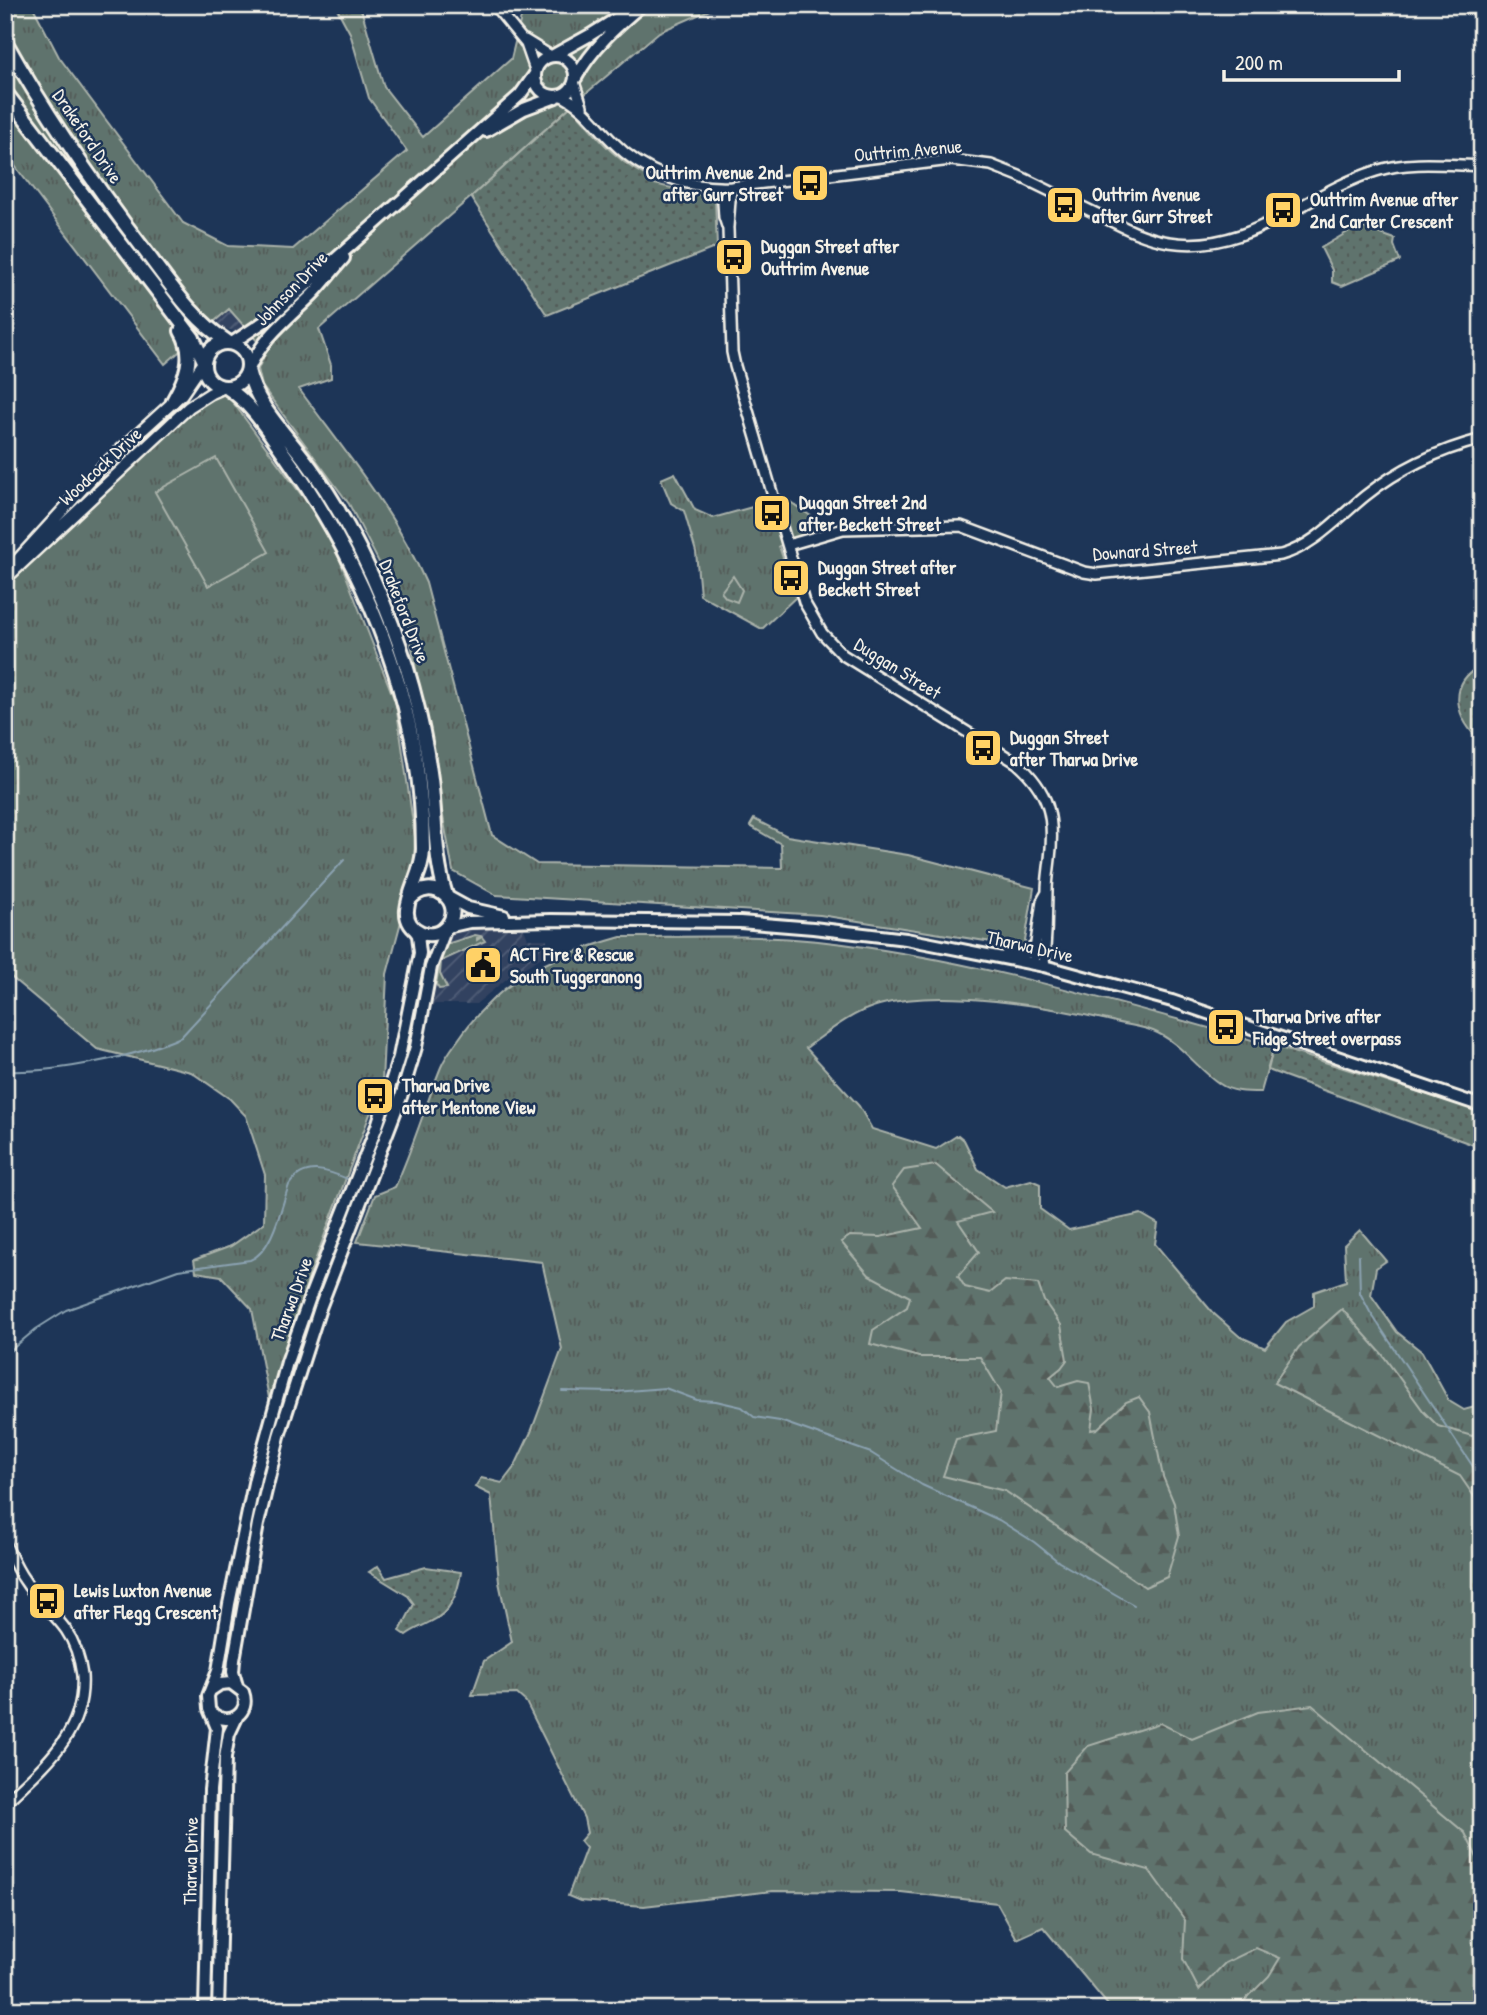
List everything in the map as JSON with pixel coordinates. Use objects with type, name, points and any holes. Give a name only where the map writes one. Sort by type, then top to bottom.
[{"type":"highway","name":"Drakeford Drive","points":[[5,41],[52,120],[103,195],[197,319],[230,343]]},
{"type":"highway","name":"Drakeford Drive","points":[[5,92],[174,312],[193,338],[204,362]]},
{"type":"highway","points":[[173,401],[186,378],[190,358],[186,340],[174,320],[174,312]]},
{"type":"highway","points":[[230,343],[246,355],[248,370],[243,380],[226,387],[209,379],[204,362],[211,349],[230,343]]},
{"type":"highway","name":"Drakeford Drive","points":[[248,370],[258,396],[322,484],[369,569],[392,624],[421,721],[427,804],[447,896]]},
{"type":"highway","name":"Drakeford Drive","points":[[226,387],[242,398],[300,476],[328,519],[358,576],[394,670],[425,789]]},
{"type":"highway","name":"Drakeford Drive","points":[[410,899],[423,852],[427,804]]},
{"type":"highway","points":[[427,889],[440,891],[447,896],[453,912],[446,927],[432,934],[418,931],[412,926],[407,913],[410,899],[427,889]]},
{"type":"main road","points":[[636,5],[590,35],[542,60],[535,72],[537,86],[543,92],[559,95],[567,91],[594,50],[642,5]]},
{"type":"main road","points":[[551,56],[569,61],[574,68],[574,81]]},
{"type":"main road","name":"Johnson Drive","points":[[230,343],[268,319],[471,139],[520,95],[535,72]]},
{"type":"main road","name":"Johnson Drive","points":[[471,139],[524,109],[559,95]]},
{"type":"main road","name":"Johnson Drive","points":[[248,370],[255,353],[268,337],[313,294],[364,233]]},
{"type":"main road","name":"Woodcock Drive","points":[[5,577],[93,477],[190,386],[204,362]]},
{"type":"main road","name":"Woodcock Drive","points":[[5,577],[189,407],[226,387]]},
{"type":"main road","name":"Tharwa Drive","points":[[447,896],[456,903],[492,915],[551,920]]},
{"type":"main road","name":"Tharwa Drive","points":[[237,1685],[233,1672],[234,1660],[248,1576],[279,1436],[320,1308],[406,1084],[431,967],[446,927],[469,922],[551,920],[740,922],[861,933],[963,950],[1038,965],[1171,1002],[1482,1106]]},
{"type":"main road","name":"Tharwa Drive","points":[[211,1691],[218,1671],[241,1541],[271,1416],[307,1306],[387,1099],[408,1022],[420,953],[418,935],[412,926]]},
{"type":"main road","points":[[963,950],[994,948],[1021,954],[1035,947]]},
{"type":"main road","points":[[226,1683],[237,1685],[243,1692],[245,1703],[237,1717],[224,1720],[213,1714],[208,1703],[211,1691],[226,1683]]},
{"type":"main road","name":"Tharwa Drive","points":[[205,2010],[209,1790],[217,1728],[213,1714]]},
{"type":"main road","name":"Tharwa Drive","points":[[218,2010],[225,1758],[229,1734],[237,1717]]},
{"type":"street","points":[[494,5],[531,52],[535,72]]},
{"type":"street","points":[[521,36],[551,56]]},
{"type":"street","name":"Outtrim Avenue","points":[[574,81],[584,109]]},
{"type":"street","name":"Outtrim Avenue","points":[[559,95],[584,109],[614,143],[646,167],[683,183],[727,188],[931,161],[971,161],[991,165],[1019,176],[1142,235],[1170,243],[1196,244],[1228,240],[1256,231],[1359,177],[1378,170],[1407,164],[1482,166]]},
{"type":"street","name":"Duggan Street","points":[[727,188],[733,359],[809,613],[836,649],[866,671],[1017,763],[1039,786],[1047,801],[1053,829],[1048,904],[1038,965]]},
{"type":"street","name":"Downard Street","points":[[788,545],[843,529],[961,526],[1084,572],[1097,574],[1281,555],[1307,544],[1398,473],[1434,454],[1482,439]]},
{"type":"street","name":"Duggan Street","points":[[1038,965],[1035,947],[1042,901],[1047,892]]},
{"type":"street","points":[[5,1542],[24,1581],[66,1630],[73,1643],[78,1656],[82,1685],[80,1707],[69,1737],[5,1803]]},
{"type":"shaded area","points":[[229,309],[244,326],[237,332],[223,328],[216,320]]},
{"type":"shaded area","name":"ACT Fire & Rescue South Tuggeranong","points":[[522,924],[528,939],[547,939],[547,954],[510,976],[476,1004],[435,1004],[430,1008],[438,961],[445,939],[456,927]]},
{"type":"green space","points":[[5,5],[32,5],[59,57],[183,223],[228,246],[293,249],[407,151],[369,98],[350,33],[335,5],[358,5],[384,87],[423,137],[511,59],[524,5],[721,5],[659,32],[571,106],[319,329],[331,365],[331,378],[299,389],[400,531],[426,583],[492,835],[537,864],[782,868],[781,844],[750,826],[754,819],[787,836],[908,855],[1034,888],[1024,947],[820,915],[496,895],[453,871],[406,615],[349,504],[262,386],[258,369],[266,351],[229,309],[165,364],[12,162],[5,151]]},
{"type":"green space","points":[[571,106],[608,148],[640,173],[653,179],[654,184],[715,198],[717,247],[547,315],[471,197]]},
{"type":"green space","points":[[1358,226],[1395,239],[1394,245],[1400,261],[1342,286],[1332,282],[1332,270],[1321,248]]},
{"type":"green space","points":[[226,393],[329,532],[396,704],[415,837],[414,873],[387,974],[382,1082],[310,1274],[269,1398],[252,1309],[221,1276],[196,1272],[194,1260],[231,1246],[264,1223],[265,1175],[246,1116],[230,1099],[191,1072],[97,1049],[5,972],[5,588],[174,427],[199,405]]},
{"type":"green space","points":[[216,458],[269,552],[208,586],[155,492]]},
{"type":"green space","points":[[675,473],[695,510],[713,518],[763,504],[789,501],[828,528],[779,546],[796,597],[762,629],[700,595],[696,552],[684,511],[671,503],[661,479]]},
{"type":"green space","points":[[733,576],[742,590],[737,602],[726,598],[721,592]]},
{"type":"green space","points":[[1482,665],[1482,742],[1466,723],[1458,702],[1463,682]]},
{"type":"green space","points":[[475,935],[480,936],[477,940],[482,937],[485,941],[441,961],[440,974],[447,988],[439,989],[436,984],[443,945]]},
{"type":"green space","points":[[621,937],[769,937],[876,949],[1048,984],[1274,1046],[1261,1092],[1239,1091],[1220,1084],[1180,1048],[1148,1029],[1027,1005],[933,998],[904,1000],[869,1008],[841,1023],[806,1048],[859,1106],[872,1129],[936,1149],[958,1135],[964,1140],[978,1169],[1005,1187],[1031,1180],[1040,1184],[1040,1209],[1069,1230],[1141,1214],[1158,1224],[1155,1244],[1212,1312],[1239,1336],[1265,1348],[1286,1322],[1314,1306],[1314,1292],[1346,1281],[1344,1245],[1360,1230],[1386,1261],[1376,1268],[1371,1295],[1397,1332],[1422,1352],[1449,1401],[1464,1410],[1482,1405],[1482,2010],[1112,2010],[1043,1927],[1017,1939],[997,1903],[901,1892],[773,1891],[644,1906],[580,1901],[568,1896],[586,1848],[580,1841],[587,1833],[584,1818],[526,1702],[517,1694],[472,1695],[484,1661],[512,1642],[499,1582],[491,1495],[475,1487],[481,1478],[502,1483],[515,1466],[531,1432],[562,1349],[542,1262],[357,1242],[375,1195],[395,1187],[443,1063],[474,1018],[492,1000],[529,972],[572,953]]},
{"type":"green space","points":[[1274,1046],[1482,1112],[1482,1148],[1268,1070]]},
{"type":"green space","points":[[936,1165],[992,1212],[958,1221],[979,1252],[958,1276],[965,1287],[990,1293],[1005,1281],[1038,1284],[1044,1301],[1061,1325],[1067,1360],[1050,1377],[1058,1387],[1078,1381],[1089,1383],[1094,1409],[1091,1430],[1097,1429],[1126,1402],[1139,1397],[1150,1412],[1163,1477],[1174,1503],[1179,1536],[1167,1577],[1145,1587],[1005,1491],[943,1476],[956,1439],[996,1431],[1001,1392],[980,1357],[919,1357],[870,1344],[873,1330],[907,1307],[910,1297],[869,1275],[841,1242],[850,1236],[880,1237],[922,1228],[892,1186],[904,1170]]},
{"type":"green space","points":[[1342,1309],[1382,1354],[1424,1412],[1438,1426],[1472,1436],[1482,1431],[1482,1508],[1460,1476],[1274,1383],[1299,1347]]},
{"type":"green space","points":[[378,1566],[386,1578],[426,1567],[461,1572],[458,1587],[448,1608],[437,1618],[406,1635],[400,1631],[414,1604],[408,1596],[369,1572]]},
{"type":"green space","points":[[1312,1705],[1465,1833],[1482,1868],[1482,2010],[1235,2010],[1269,1976],[1280,1958],[1256,1948],[1225,1963],[1199,1990],[1183,1959],[1185,1920],[1149,1870],[1091,1854],[1065,1832],[1064,1773],[1088,1746],[1160,1723],[1192,1739],[1258,1712]]},
{"type":"waterway","points":[[5,1071],[47,1069],[94,1062],[141,1051],[181,1037],[344,860]]},
{"type":"waterway","points":[[5,1355],[36,1329],[66,1310],[178,1270],[250,1260],[265,1248],[289,1185],[302,1173],[310,1170],[326,1171],[350,1180]]},
{"type":"waterway","points":[[1359,1256],[1360,1293],[1370,1312],[1482,1480]]},
{"type":"waterway","points":[[562,1391],[615,1392],[665,1388],[697,1400],[742,1407],[754,1417],[780,1421],[871,1453],[922,1485],[999,1520],[1059,1562],[1134,1605]]},
{"type":"place","name":"Outtrim Avenue 2nd after Gurr Street","points":[[810,183]]},
{"type":"place","name":"Outtrim Avenue after Gurr Street","points":[[1065,205]]},
{"type":"place","name":"Outtrim Avenue after 2nd Carter Crescent","points":[[1283,210]]},
{"type":"place","name":"Duggan Street after Outtrim Avenue","points":[[734,257]]},
{"type":"place","name":"Duggan Street 2nd after Beckett Street","points":[[772,513]]},
{"type":"place","name":"Duggan Street after Beckett Street","points":[[791,578]]},
{"type":"place","name":"Duggan Street after Tharwa Drive","points":[[983,748]]},
{"type":"place","name":"ACT Fire & Rescue South Tuggeranong","points":[[483,965]]},
{"type":"place","name":"Tharwa Drive after Fidge Street overpass","points":[[1226,1027]]},
{"type":"place","name":"Tharwa Drive after Mentone View","points":[[375,1096]]},
{"type":"place","name":"Lewis Luxton Avenue after Flegg Crescent","points":[[47,1601]]}]
